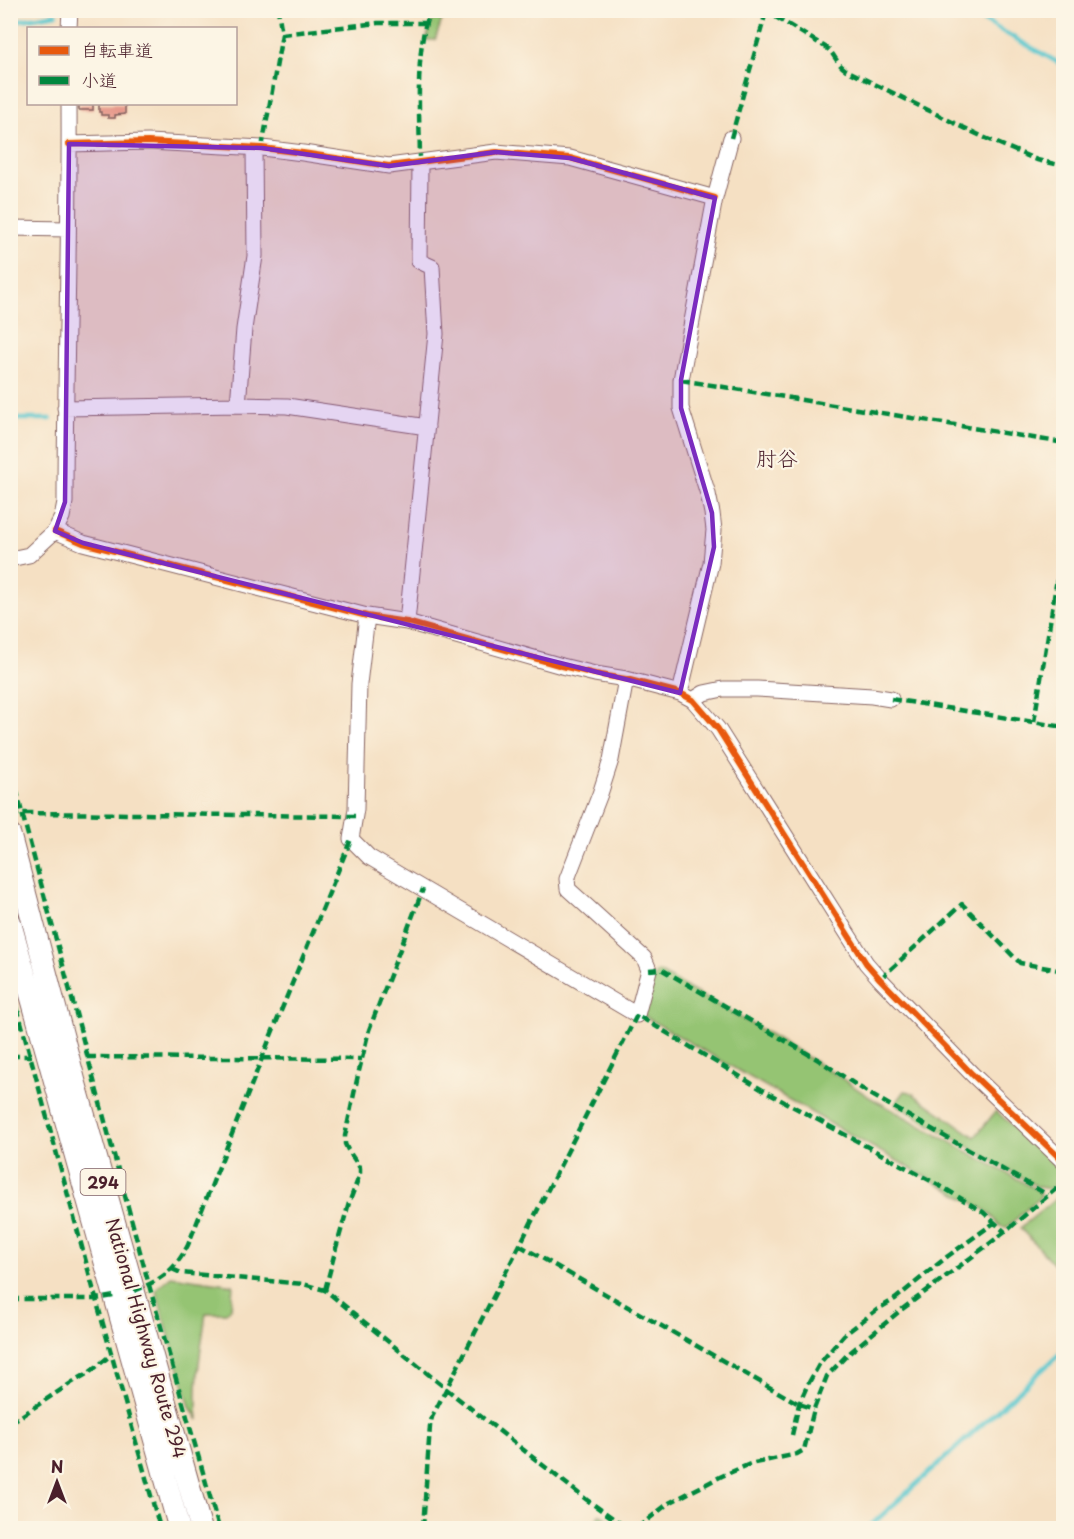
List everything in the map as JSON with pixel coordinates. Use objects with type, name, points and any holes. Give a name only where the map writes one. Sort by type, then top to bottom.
[{"type":"highway","name":"National Highway Route 294","points":[[10,835],[75,1082],[201,1528]]},
{"type":"highway","name":"National Highway Route 294","points":[[10,921],[179,1528]]},
{"type":"street","points":[[69,27],[70,10]]},
{"type":"street","points":[[10,559],[29,555],[55,531],[62,517],[65,502],[69,105]]},
{"type":"street","points":[[686,697],[696,628],[714,547],[714,530],[708,494],[681,408],[681,380],[715,198],[731,138]]},
{"type":"street","points":[[69,144],[148,142],[254,148],[389,166],[496,152],[570,158],[715,198]]},
{"type":"street","points":[[238,405],[244,329],[255,256],[254,148]]},
{"type":"street","points":[[407,622],[435,334],[432,267],[419,261],[420,163]]},
{"type":"street","points":[[10,228],[68,229]]},
{"type":"street","points":[[65,408],[287,406],[427,427]]},
{"type":"street","points":[[55,531],[82,543],[368,616],[407,622],[562,666],[626,679],[686,697],[718,729],[866,963],[972,1074],[1064,1162]]},
{"type":"street","points":[[368,616],[359,684],[356,809],[351,839],[369,857],[637,1015],[649,970],[644,958],[568,889],[567,879],[600,795],[611,760],[626,679]]},
{"type":"street","points":[[686,697],[723,690],[757,689],[891,699]]},
{"type":"highlighted area","points":[[69,144],[262,148],[389,166],[496,152],[570,158],[715,198],[681,380],[681,408],[712,513],[714,547],[680,693],[83,543],[55,531],[65,502]]},
{"type":"green space","points":[[435,11],[445,11],[435,40],[426,40]]},
{"type":"green space","points":[[659,972],[771,1035],[871,1098],[1039,1191],[1041,1196],[1007,1227],[1000,1226],[982,1208],[647,1018],[641,1013],[656,973]]},
{"type":"green space","points":[[905,1091],[910,1092],[975,1137],[996,1111],[1063,1171],[1063,1177],[1050,1189],[1038,1187],[895,1104]]},
{"type":"green space","points":[[1063,1193],[1063,1274],[1020,1228]]},
{"type":"green space","points":[[171,1276],[233,1285],[231,1308],[226,1313],[206,1313],[197,1380],[198,1420],[190,1407],[156,1291]]},
{"type":"green space","points":[[599,1514],[617,1524],[622,1528],[593,1528]]},
{"type":"building","points":[[79,105],[93,105],[93,110],[79,110]]},
{"type":"building","points":[[99,105],[125,105],[125,114],[115,115],[115,118],[108,118],[108,115],[101,115]]},
{"type":"waterway","points":[[965,10],[1064,66]]},
{"type":"waterway","points":[[10,22],[56,14]]},
{"type":"waterway","points":[[10,419],[50,419]]},
{"type":"waterway","points":[[868,1528],[1064,1350]]},
{"type":"marked path","points":[[262,148],[282,34],[278,10]]},
{"type":"marked path","points":[[420,163],[420,65],[425,27],[430,10]]},
{"type":"marked path","points":[[764,10],[827,48],[846,70],[983,137],[1037,160],[1064,166]]},
{"type":"marked path","points":[[731,138],[766,12]]},
{"type":"marked path","points":[[282,34],[378,23],[425,23]]},
{"type":"marked path","points":[[681,380],[1064,443]]},
{"type":"marked path","points":[[1034,722],[1064,535]]},
{"type":"marked path","points":[[891,699],[1064,727]]},
{"type":"marked path","points":[[10,762],[149,1285],[219,1528]]},
{"type":"marked path","points":[[10,815],[22,813],[355,816]]},
{"type":"marked path","points":[[134,1291],[166,1274],[178,1262],[188,1245],[351,839]]},
{"type":"marked path","points":[[325,1290],[349,1203],[360,1174],[360,1168],[345,1144],[358,1075],[369,1030],[423,889]]},
{"type":"marked path","points":[[880,979],[962,904],[1020,963],[1064,971]]},
{"type":"marked path","points":[[649,970],[661,969],[817,1059],[870,1094],[1048,1195]]},
{"type":"marked path","points":[[10,981],[160,1528]]},
{"type":"marked path","points":[[423,1528],[432,1417],[637,1015],[766,1092],[944,1188],[983,1212],[1005,1232]]},
{"type":"marked path","points":[[10,1056],[31,1056]]},
{"type":"marked path","points":[[87,1057],[362,1059]]},
{"type":"marked path","points":[[637,1528],[669,1503],[722,1476],[750,1464],[797,1454],[804,1450],[814,1409],[827,1376],[847,1355],[901,1310],[1005,1232],[1064,1182]]},
{"type":"marked path","points":[[792,1435],[799,1404],[807,1386],[820,1363],[844,1335],[994,1223]]},
{"type":"marked path","points":[[519,1245],[799,1404],[814,1409]]},
{"type":"marked path","points":[[172,1269],[181,1273],[303,1284],[325,1290],[455,1396],[587,1500],[627,1528]]},
{"type":"marked path","points":[[10,1299],[96,1299],[114,1296]]},
{"type":"marked path","points":[[10,1422],[90,1372],[112,1354]]},
{"type":"cycle path","points":[[69,144],[148,142],[262,148],[389,166],[496,152],[570,158],[715,198]]},
{"type":"cycle path","points":[[55,531],[83,543],[367,616],[407,622],[562,666],[680,693],[693,700],[718,729],[866,963],[972,1074],[1064,1162]]},
{"type":"district","name":"肘谷","points":[[777,457]]}]
